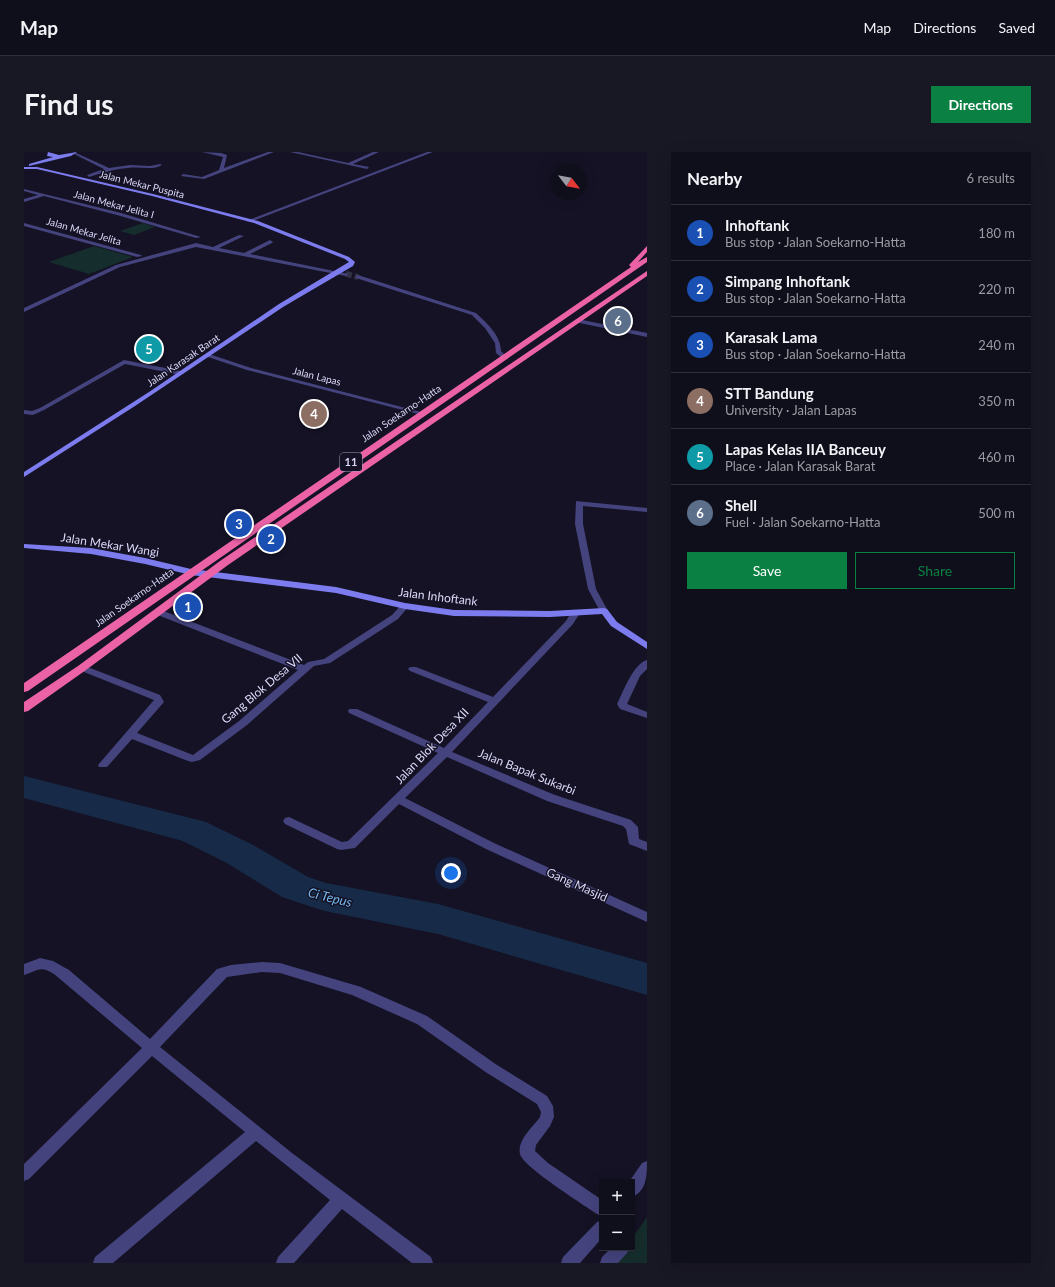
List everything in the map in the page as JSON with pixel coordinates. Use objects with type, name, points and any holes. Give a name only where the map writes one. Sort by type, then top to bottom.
[{"type":"highway","name":"Jalan Soekarno-Hatta","points":[[24,688],[627,273],[635,260],[647,248]]},
{"type":"highway","name":"11","points":[[627,273],[647,259]]},
{"type":"highway","name":"Jalan Soekarno-Hatta","points":[[24,708],[82,668],[209,574],[647,273]]},
{"type":"street","points":[[24,168],[75,152],[108,169]]},
{"type":"street","points":[[204,152],[221,154],[225,156],[221,170]]},
{"type":"street","points":[[183,175],[200,178],[272,152]]},
{"type":"street","points":[[292,152],[367,168]]},
{"type":"street","points":[[348,164],[377,152]]},
{"type":"street","points":[[413,152],[421,156]]},
{"type":"street","points":[[256,220],[431,152]]},
{"type":"street","points":[[30,160],[48,153],[62,156]]},
{"type":"street","name":"Jalan Mekar Puspita","points":[[44,162],[41,165],[160,193],[256,220],[347,258],[352,262]]},
{"type":"street","points":[[89,176],[108,169],[130,166],[150,167],[160,165]]},
{"type":"street","name":"Jalan Mekar Puspita","points":[[24,168],[37,168],[153,195],[248,221],[256,220]]},
{"type":"street","name":"Jalan Mekar Jelita I","points":[[24,190],[119,214],[198,237]]},
{"type":"street","points":[[153,195],[160,193]]},
{"type":"street","points":[[24,201],[44,195]]},
{"type":"street","name":"Jalan Mekar Jelita","points":[[24,224],[138,256]]},
{"type":"street","points":[[214,248],[242,236]]},
{"type":"street","points":[[246,254],[270,242]]},
{"type":"street","points":[[24,310],[126,263],[196,245],[346,274]]},
{"type":"street","name":"Jalan Karasak Barat","points":[[24,475],[181,373],[206,355],[351,265],[352,262]]},
{"type":"street","points":[[358,277],[474,314],[490,330],[498,343],[498,352],[508,354]]},
{"type":"street","points":[[576,321],[647,335]]},
{"type":"street","name":"Jalan Lapas","points":[[206,355],[249,368],[422,413]]},
{"type":"street","points":[[24,412],[33,413],[42,409],[124,362],[181,373]]},
{"type":"street","points":[[647,510],[579,504],[579,524],[592,589],[604,611],[614,624],[647,646]]},
{"type":"street","name":"Jalan Mekar Wangi","points":[[24,546],[91,551],[146,561],[191,572]]},
{"type":"street","name":"Jalan Inhoftank","points":[[191,572],[336,590],[405,606],[479,614],[576,613],[604,611]]},
{"type":"street","name":"Gang Blok Desa VII","points":[[130,734],[194,758],[243,723],[304,669],[311,664],[327,661],[395,617],[405,606]]},
{"type":"street","points":[[158,612],[304,669]]},
{"type":"street","name":"Jalan Blok Desa XII","points":[[288,821],[330,841],[346,846],[350,845],[446,752],[570,622],[576,613]]},
{"type":"street","points":[[647,663],[636,675],[622,704],[624,707],[647,715]]},
{"type":"street","points":[[82,668],[157,697],[159,702],[103,765]]},
{"type":"street","points":[[413,669],[494,701]]},
{"type":"street","name":"Jalan Bapak Sukarbi","points":[[352,711],[511,782],[551,798],[622,820],[632,827],[633,841],[647,847]]},
{"type":"street","name":"Gang Masjid","points":[[398,799],[507,854],[647,917]]},
{"type":"street","points":[[24,970],[33,964],[43,963],[52,966],[64,974],[150,1047],[340,1200],[424,1263]]},
{"type":"street","points":[[24,1174],[114,1086],[222,973],[231,970],[262,967],[280,968],[356,991],[422,1020],[492,1069],[542,1100],[548,1107],[549,1115],[530,1142],[527,1154],[543,1168],[599,1206]]},
{"type":"street","points":[[101,1263],[256,1132]]},
{"type":"street","points":[[635,1186],[647,1168]]},
{"type":"street","points":[[284,1263],[340,1200]]},
{"type":"street","points":[[569,1263],[599,1230]]},
{"type":"street","points":[[608,1263],[618,1251]]},
{"type":"green space","points":[[143,223],[155,227],[134,235],[120,231]]},
{"type":"green space","points":[[94,246],[133,257],[89,274],[49,262]]},
{"type":"green space","points":[[647,1217],[647,1263],[614,1263],[623,1251],[635,1251],[635,1234]]},
{"type":"waterway","name":"Ci Tepus","points":[[24,787],[194,831],[240,854],[295,887],[325,897],[438,919],[647,979]]},
{"type":"tunnel","points":[[346,274],[358,277]]},
{"type":"place","name":"Shell","points":[[618,321]]},
{"type":"place","name":"Lapas Kelas IIA Banceuy","points":[[149,349]]},
{"type":"place","name":"STT Bandung","points":[[314,414]]},
{"type":"place","name":"Karasak Lama","points":[[239,524]]},
{"type":"place","name":"Simpang Inhoftank","points":[[271,539]]},
{"type":"place","name":"Inhoftank","points":[[188,607]]}]
